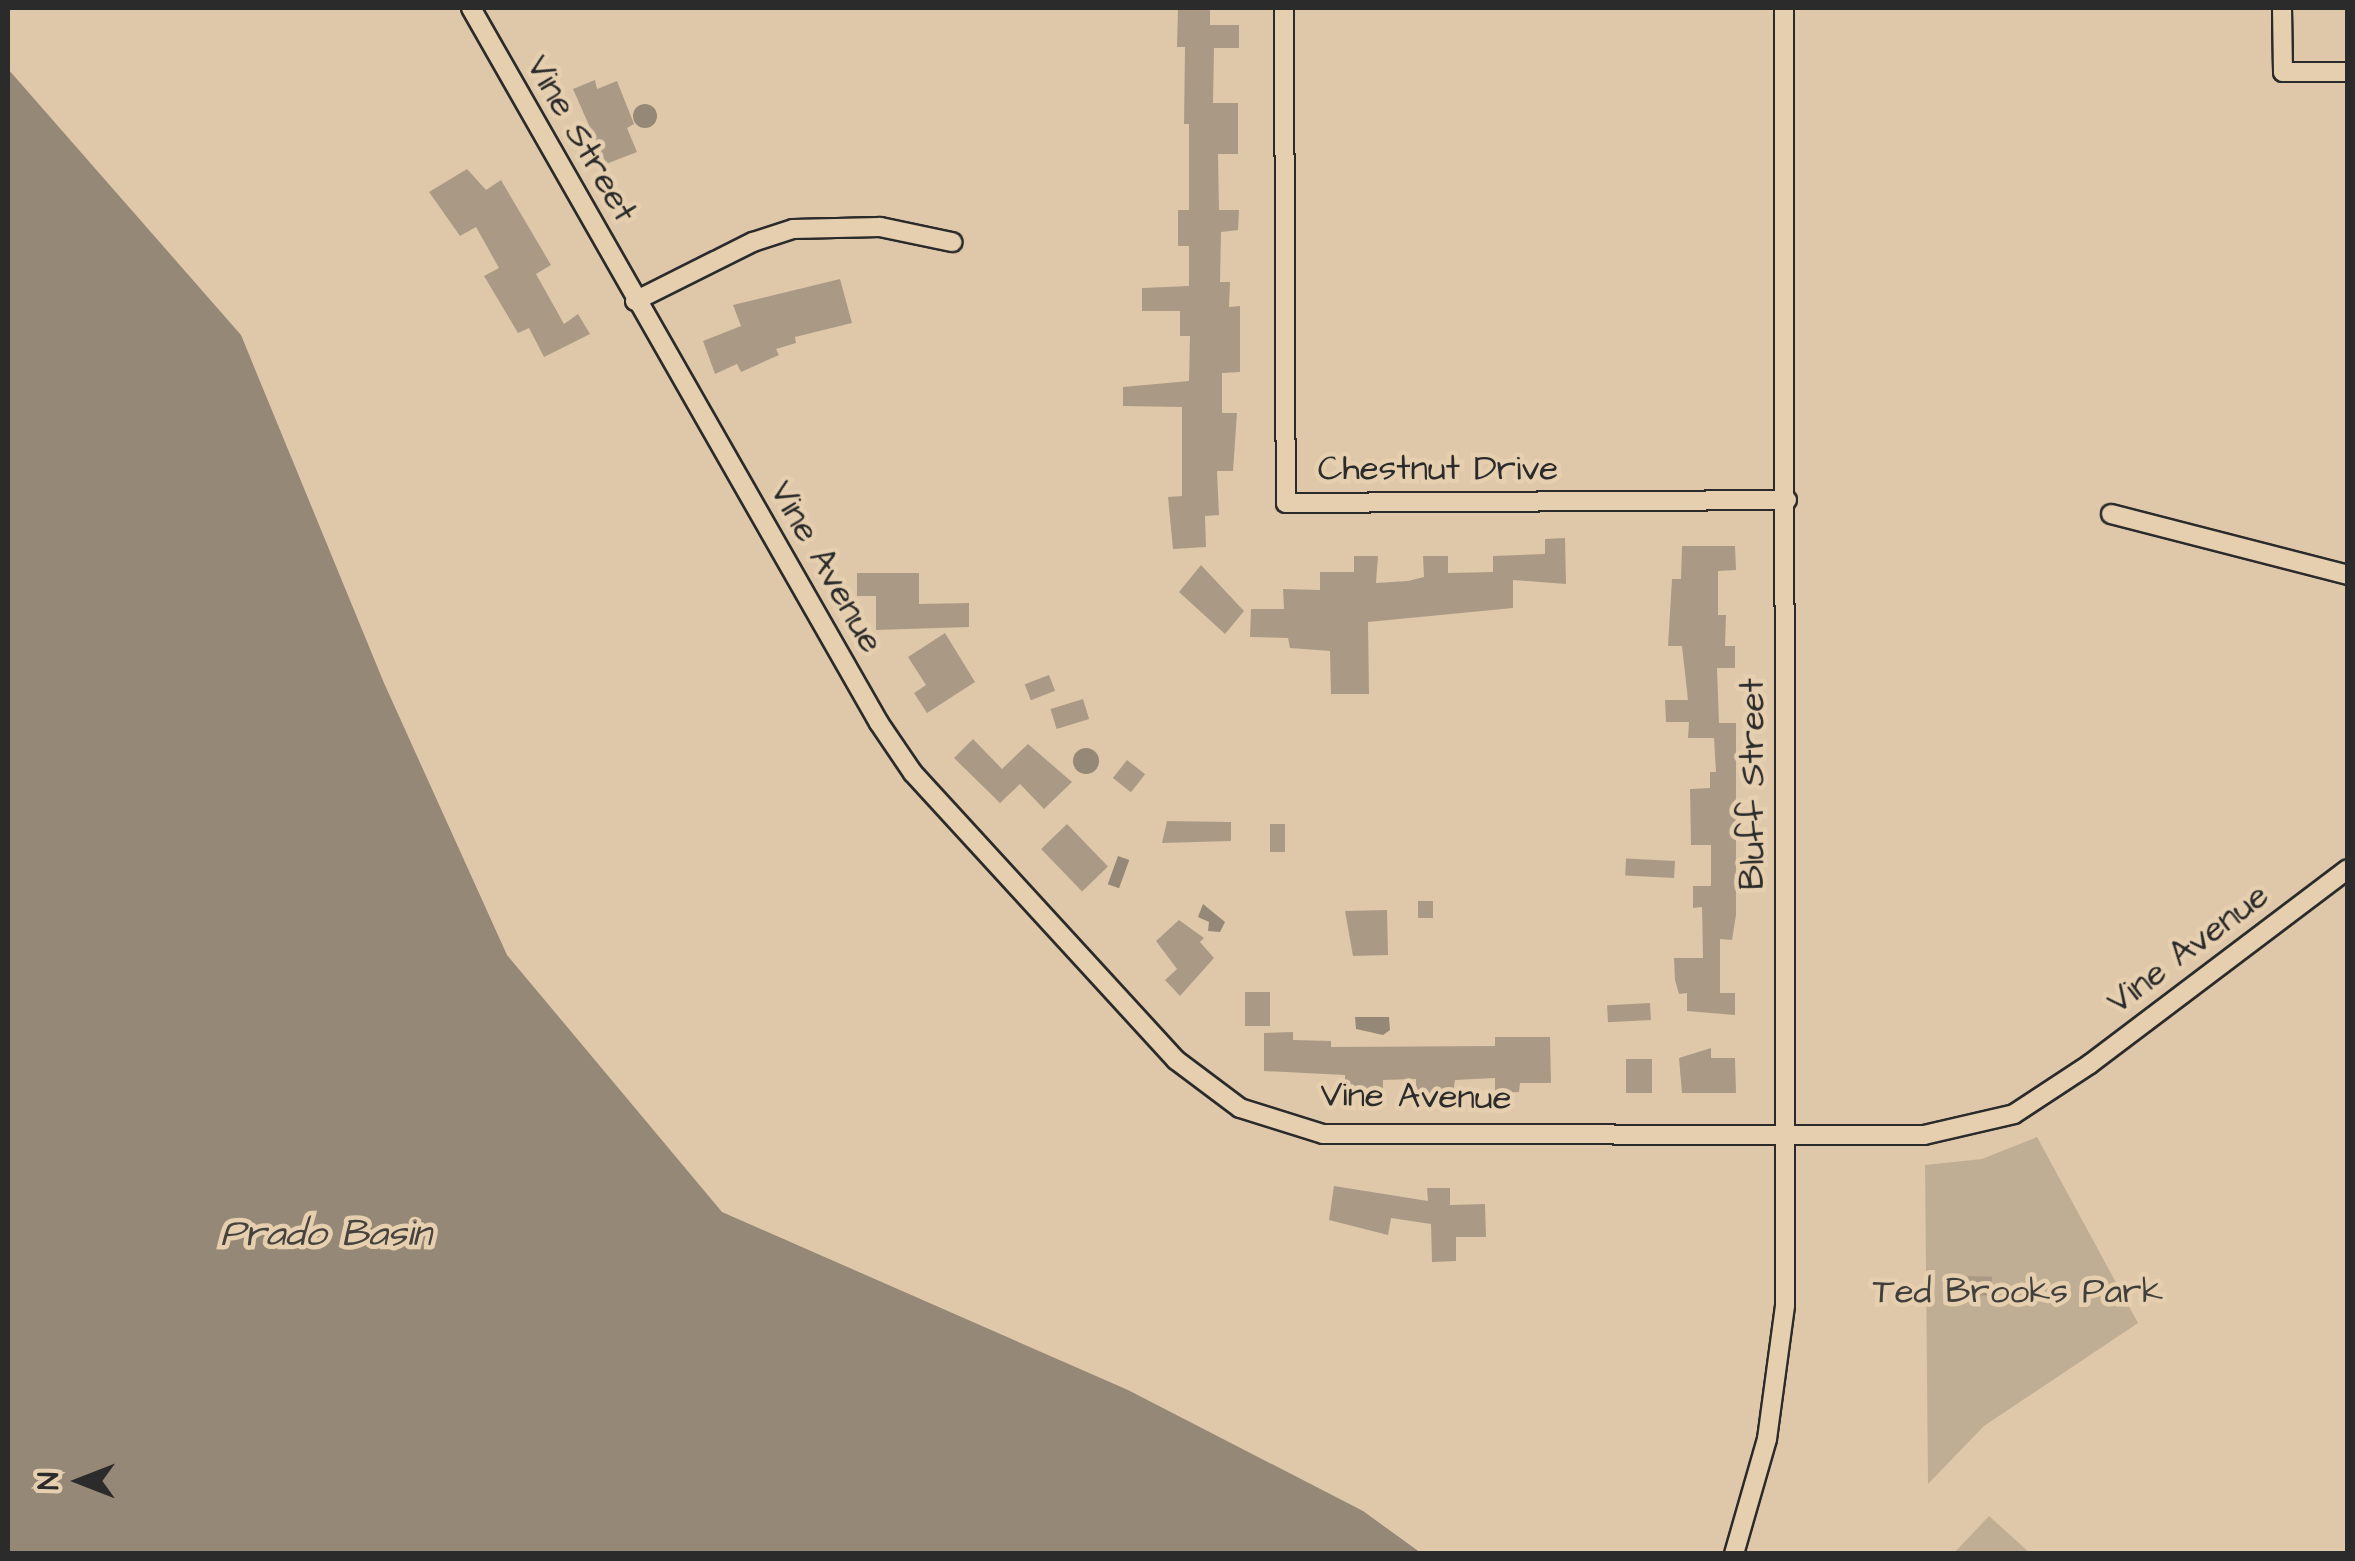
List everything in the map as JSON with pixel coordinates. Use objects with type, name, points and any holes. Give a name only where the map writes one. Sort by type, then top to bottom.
[{"type":"street","name":"Vine Street","points":[[471,8],[636,301]]},
{"type":"street","name":"Chestnut Drive","points":[[1284,8],[1286,502],[1786,500]]},
{"type":"street","name":"Bluff Street","points":[[1734,1554],[1780,1371],[1786,500],[1784,8]]},
{"type":"street","points":[[2282,8],[2284,72],[2348,72]]},
{"type":"street","points":[[636,301],[754,242],[793,229],[880,227],[952,242]]},
{"type":"street","name":"Vine Avenue","points":[[636,301],[913,773],[1176,1060],[1240,1108],[1323,1134],[1924,1135],[2014,1114],[2090,1064],[2348,869]]},
{"type":"street","points":[[2111,514],[2348,575]]},
{"type":"green space","name":"Ted Brooks Park","points":[[2037,1137],[2138,1323],[1984,1426],[1928,1484],[1925,1165],[1982,1159]]},
{"type":"green space","points":[[1989,1516],[2030,1553],[1954,1553]]},
{"type":"water","name":"Prado Basin","points":[[8,69],[241,335],[384,683],[507,955],[722,1212],[1128,1390],[1363,1511],[1421,1553],[8,1553]]},
{"type":"water","points":[[645,104],[654,107],[654,125],[645,128],[636,125],[633,116],[636,107]]},
{"type":"water","points":[[1086,748],[1095,752],[1099,761],[1095,770],[1086,774],[1077,770],[1073,761],[1077,752]]},
{"type":"water","points":[[1118,856],[1129,860],[1119,888],[1108,884]]},
{"type":"water","points":[[1203,904],[1225,922],[1220,932],[1208,931],[1209,922],[1198,917]]},
{"type":"water","points":[[1355,1017],[1389,1017],[1390,1030],[1383,1035],[1356,1029]]},
{"type":"building","points":[[1178,8],[1210,8],[1210,25],[1239,25],[1239,48],[1214,48],[1213,103],[1238,103],[1238,154],[1218,154],[1219,210],[1239,210],[1238,230],[1221,232],[1220,282],[1230,282],[1229,307],[1240,306],[1240,372],[1222,373],[1222,413],[1237,413],[1233,471],[1217,471],[1219,515],[1205,516],[1206,547],[1173,549],[1168,497],[1182,496],[1182,407],[1123,406],[1123,387],[1189,381],[1190,336],[1180,336],[1180,311],[1142,311],[1142,288],[1189,286],[1189,246],[1178,246],[1178,210],[1189,210],[1189,124],[1184,124],[1185,47],[1177,47]]},
{"type":"building","points":[[595,80],[597,89],[617,81],[634,124],[627,128],[637,152],[606,164],[573,89]]},
{"type":"building","points":[[467,169],[486,190],[501,180],[551,265],[536,274],[564,324],[578,314],[590,334],[544,357],[529,328],[518,333],[484,276],[499,268],[476,227],[460,236],[429,192]]},
{"type":"building","points":[[840,279],[852,323],[795,337],[796,343],[776,349],[779,355],[741,372],[737,364],[715,374],[703,341],[741,326],[733,305]]},
{"type":"building","points":[[1565,538],[1566,584],[1513,580],[1513,608],[1368,622],[1369,694],[1331,694],[1330,651],[1290,648],[1288,638],[1250,637],[1251,609],[1284,609],[1283,589],[1320,590],[1320,572],[1354,572],[1354,556],[1378,556],[1376,583],[1408,581],[1424,577],[1423,556],[1448,556],[1448,573],[1493,572],[1493,556],[1545,554],[1545,539]]},
{"type":"building","points":[[1682,546],[1735,546],[1736,570],[1718,571],[1718,615],[1726,615],[1725,646],[1735,646],[1735,668],[1717,668],[1719,723],[1736,723],[1736,915],[1732,940],[1720,939],[1720,993],[1735,993],[1735,1015],[1687,1011],[1687,993],[1679,994],[1675,980],[1674,958],[1703,958],[1702,907],[1693,908],[1693,886],[1711,886],[1711,845],[1691,845],[1690,789],[1710,788],[1710,772],[1716,772],[1714,738],[1688,738],[1689,722],[1666,722],[1665,700],[1688,700],[1682,646],[1668,646],[1672,579],[1681,579]]},
{"type":"building","points":[[1201,565],[1244,611],[1225,634],[1179,592]]},
{"type":"building","points":[[857,573],[919,573],[919,604],[969,603],[969,627],[876,630],[876,596],[857,596]]},
{"type":"building","points":[[945,633],[975,682],[927,713],[914,693],[926,685],[908,657]]},
{"type":"building","points":[[1049,675],[1055,691],[1031,700],[1025,684]]},
{"type":"building","points":[[1083,699],[1089,719],[1057,729],[1050,709]]},
{"type":"building","points":[[973,739],[1002,769],[1028,744],[1072,782],[1044,809],[1020,784],[1000,803],[954,758]]},
{"type":"building","points":[[1127,760],[1145,774],[1131,792],[1113,778]]},
{"type":"building","points":[[1167,821],[1231,822],[1231,841],[1162,843]]},
{"type":"building","points":[[1067,824],[1108,866],[1082,891],[1041,849]]},
{"type":"building","points":[[1270,824],[1285,824],[1285,852],[1270,852]]},
{"type":"building","points":[[1626,858],[1675,861],[1674,878],[1625,875]]},
{"type":"building","points":[[1418,901],[1433,901],[1433,918],[1418,918]]},
{"type":"building","points":[[1387,910],[1388,955],[1353,956],[1345,911]]},
{"type":"building","points":[[1179,920],[1204,938],[1200,942],[1214,958],[1180,996],[1165,980],[1177,969],[1156,941]]},
{"type":"building","points":[[1245,992],[1270,992],[1270,1026],[1245,1026]]},
{"type":"building","points":[[1650,1003],[1651,1020],[1608,1022],[1607,1005]]},
{"type":"building","points":[[1293,1032],[1293,1040],[1331,1041],[1331,1047],[1495,1046],[1495,1037],[1550,1037],[1551,1083],[1520,1083],[1519,1092],[1495,1093],[1495,1078],[1455,1080],[1453,1093],[1416,1093],[1416,1079],[1383,1080],[1383,1090],[1345,1090],[1345,1075],[1264,1071],[1264,1033]]},
{"type":"building","points":[[1711,1048],[1711,1058],[1735,1058],[1736,1093],[1682,1093],[1679,1058]]},
{"type":"building","points":[[1626,1059],[1652,1059],[1652,1093],[1626,1093]]},
{"type":"building","points":[[1334,1186],[1428,1201],[1427,1188],[1450,1188],[1450,1205],[1485,1204],[1486,1237],[1456,1237],[1456,1261],[1432,1262],[1431,1224],[1391,1218],[1388,1235],[1329,1220]]},
{"type":"building","points":[[1968,1276],[1992,1277],[1991,1296],[1967,1295]]}]
